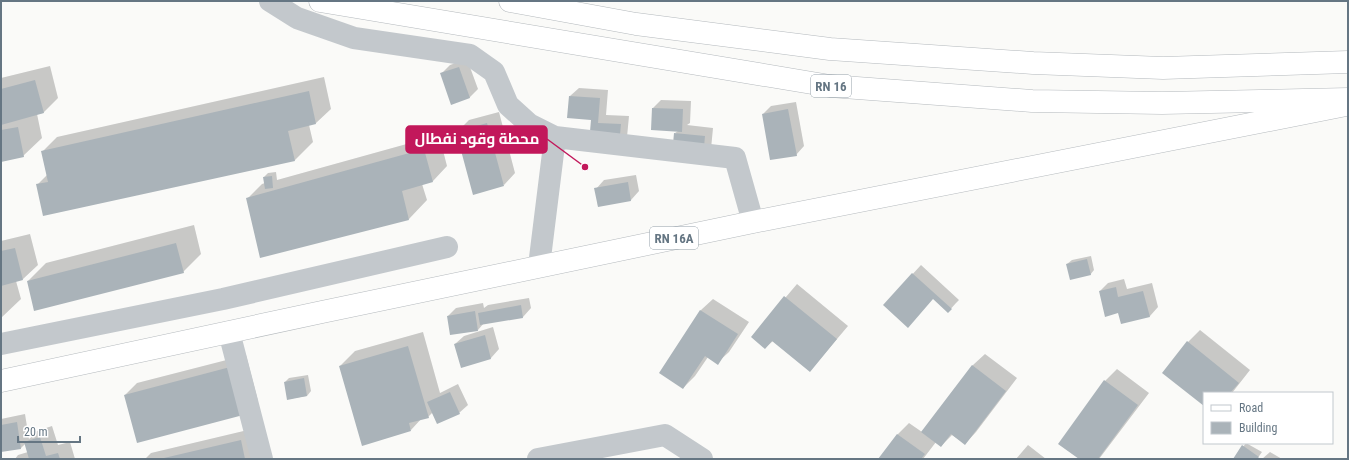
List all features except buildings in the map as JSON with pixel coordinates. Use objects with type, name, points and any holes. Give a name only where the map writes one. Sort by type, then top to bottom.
[{"type":"main road","name":"RN 16","points":[[320,1],[830,86],[1032,101],[1162,103],[1348,99]]},
{"type":"main road","points":[[510,1],[636,24],[830,48],[1033,63],[1163,68],[1348,62]]},
{"type":"main road","name":"RN 16A","points":[[1,381],[539,266],[1348,104]]},
{"type":"street","points":[[270,1],[297,18],[354,38],[470,54],[494,72],[508,105],[528,124],[555,137],[735,158],[753,222]]},
{"type":"street","points":[[539,266],[555,137]]},
{"type":"street","points":[[1,344],[222,299],[447,247]]},
{"type":"street","points":[[229,332],[262,459]]},
{"type":"street","points":[[538,459],[571,456],[665,435],[702,459]]},
{"type":"place","name":"محطة وقود نفطال","points":[[585,167]]}]
